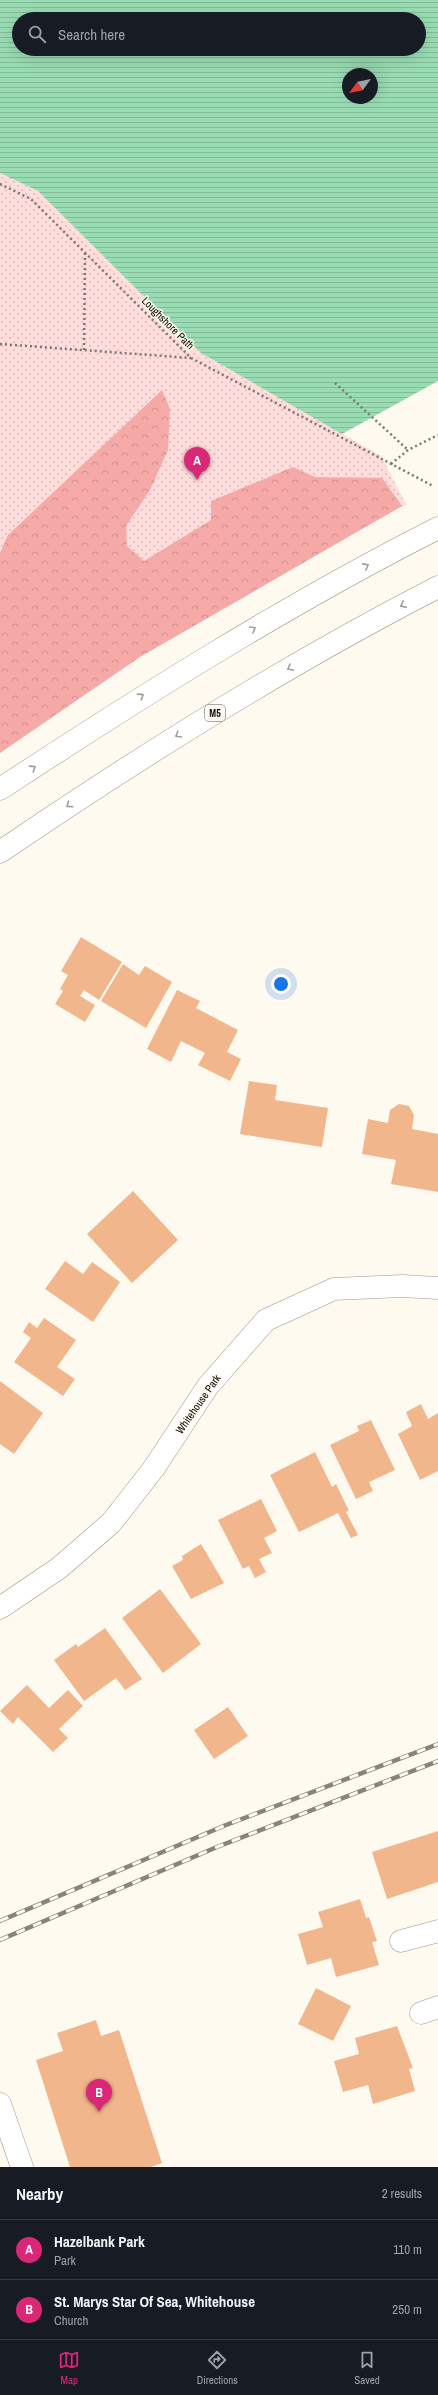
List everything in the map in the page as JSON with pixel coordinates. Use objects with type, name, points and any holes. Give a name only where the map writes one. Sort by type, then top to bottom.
[{"type":"main road","points":[[0,789],[150,691],[234,640],[397,548],[438,528]]},
{"type":"main road","name":"M5","points":[[0,852],[177,735],[373,621],[438,587]]},
{"type":"main road","name":"Whitehouse Park","points":[[0,1608],[58,1568],[111,1523],[154,1468],[208,1386],[266,1320],[334,1289],[402,1286],[438,1288]]},
{"type":"main road","points":[[401,1941],[438,1930]]},
{"type":"main road","points":[[0,2104],[22,2167]]},
{"type":"path","name":"Loughshore Path","points":[[0,184],[30,199],[191,358],[433,486]]},
{"type":"path","points":[[84,350],[85,253]]},
{"type":"path","points":[[0,344],[191,358]]},
{"type":"path","points":[[335,383],[408,450]]},
{"type":"path","points":[[390,464],[408,450],[438,436]]},
{"type":"shaded area","points":[[0,0],[438,0],[438,381],[342,434],[201,353],[38,191],[0,173]]},
{"type":"shaded area","points":[[0,173],[38,191],[201,353],[381,456],[406,504],[243,591],[120,668],[0,751]]},
{"type":"green space","points":[[162,390],[170,409],[168,450],[150,490],[126,526],[127,546],[144,561],[211,520],[211,501],[293,467],[315,477],[382,478],[402,506],[140,657],[0,753],[0,553],[8,535]]},
{"type":"building","points":[[81,937],[122,962],[99,1000],[84,990],[80,996],[95,1005],[85,1022],[55,1004],[63,991],[60,989],[68,975],[61,971]]},
{"type":"building","points":[[123,964],[139,975],[145,966],[172,982],[146,1028],[101,1001]]},
{"type":"building","points":[[177,990],[200,1001],[196,1008],[238,1030],[227,1052],[241,1059],[230,1081],[198,1065],[205,1053],[181,1041],[171,1062],[147,1049]]},
{"type":"building","points":[[249,1081],[277,1085],[275,1100],[328,1108],[322,1147],[240,1134]]},
{"type":"building","points":[[399,1104],[409,1106],[414,1115],[412,1129],[438,1134],[438,1192],[391,1184],[396,1160],[362,1154],[368,1119],[388,1123],[390,1110]]},
{"type":"building","points":[[133,1191],[178,1240],[132,1283],[87,1234]]},
{"type":"building","points":[[65,1261],[83,1274],[92,1262],[120,1282],[93,1322],[45,1289]]},
{"type":"building","points":[[44,1318],[76,1340],[57,1367],[75,1379],[63,1396],[14,1362],[31,1338],[23,1332],[29,1322],[37,1328]]},
{"type":"building","points":[[0,1381],[43,1413],[14,1454],[0,1444]]},
{"type":"building","points":[[421,1404],[428,1419],[438,1413],[438,1471],[420,1480],[398,1434],[412,1426],[406,1412]]},
{"type":"building","points":[[371,1420],[395,1470],[369,1482],[373,1491],[356,1499],[330,1445],[359,1431],[357,1426]]},
{"type":"building","points":[[315,1452],[332,1487],[336,1484],[349,1511],[346,1512],[358,1535],[351,1538],[338,1513],[299,1532],[270,1475]]},
{"type":"building","points":[[261,1499],[277,1531],[264,1538],[272,1553],[259,1559],[266,1572],[255,1578],[249,1566],[243,1569],[218,1520]]},
{"type":"building","points":[[201,1544],[224,1583],[191,1599],[172,1566],[183,1560],[182,1556]]},
{"type":"building","points":[[160,1589],[201,1644],[163,1673],[122,1618]]},
{"type":"building","points":[[105,1628],[142,1679],[125,1690],[116,1678],[84,1701],[54,1660],[76,1644],[78,1647]]},
{"type":"building","points":[[27,1685],[49,1708],[68,1690],[83,1706],[59,1729],[68,1738],[53,1752],[18,1717],[13,1724],[0,1711]]},
{"type":"building","points":[[228,1707],[248,1736],[214,1759],[194,1730]]},
{"type":"building","points":[[438,1831],[438,1882],[387,1899],[372,1852]]},
{"type":"building","points":[[360,1899],[366,1918],[369,1917],[377,1941],[372,1942],[379,1965],[336,1977],[331,1958],[307,1965],[298,1934],[323,1927],[318,1912]]},
{"type":"building","points":[[316,1988],[351,2006],[333,2041],[298,2024]]},
{"type":"building","points":[[96,2020],[101,2036],[119,2030],[162,2163],[151,2167],[70,2167],[36,2060],[63,2051],[57,2033]]},
{"type":"building","points":[[397,2026],[413,2068],[409,2069],[415,2091],[373,2104],[368,2085],[343,2092],[334,2061],[359,2054],[355,2038]]},
{"type":"railway","points":[[0,1921],[226,1825],[438,1744]]},
{"type":"railway","points":[[0,1940],[217,1847],[438,1761]]},
{"type":"place","name":"Hazelbank Park","points":[[197,480]]},
{"type":"place","name":"St. Marys Star Of Sea, Whitehouse","points":[[99,2112]]}]
